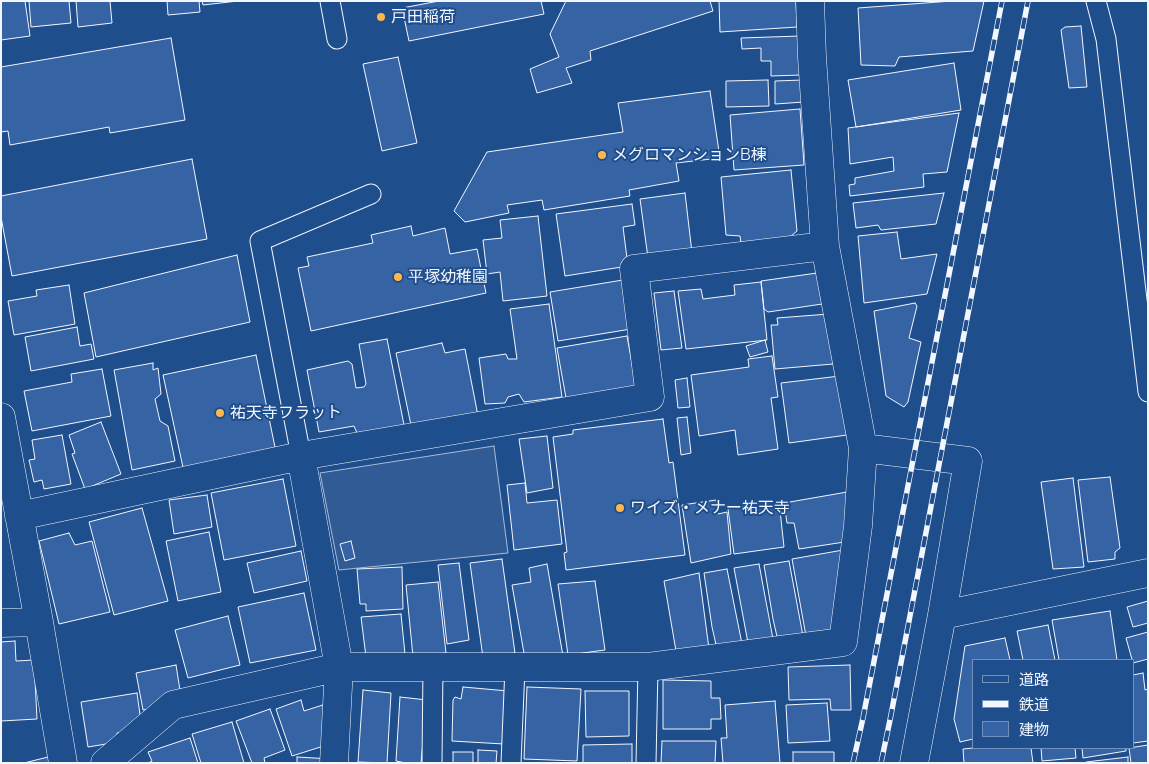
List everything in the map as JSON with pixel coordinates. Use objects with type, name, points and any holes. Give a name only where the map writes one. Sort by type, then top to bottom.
[{"type":"street","points":[[105,763],[173,705],[339,667],[648,667],[843,642],[858,526],[863,448],[825,246],[810,1]]},
{"type":"street","points":[[19,516],[301,456],[650,397],[634,269],[825,246]]},
{"type":"street","points":[[1,418],[63,763]]},
{"type":"street","points":[[863,448],[968,461],[942,615],[914,763]]},
{"type":"street","points":[[301,456],[339,667],[334,763]]},
{"type":"street","points":[[942,615],[1148,573]]},
{"type":"street","points":[[1,623],[39,622]]},
{"type":"lane","points":[[330,1],[337,39]]},
{"type":"lane","points":[[1096,1],[1106,39],[1148,392]]},
{"type":"lane","points":[[301,456],[260,241],[371,194]]},
{"type":"lane","points":[[432,763],[433,666]]},
{"type":"lane","points":[[510,763],[515,666]]},
{"type":"lane","points":[[646,763],[648,667]]},
{"type":"shaded area","points":[[494,446],[508,553],[339,570],[320,473]]},
{"type":"building","points":[[1,1],[25,1],[30,36],[1,40]]},
{"type":"building","points":[[29,1],[69,1],[71,23],[31,27]]},
{"type":"building","points":[[76,1],[110,1],[112,23],[78,27]]},
{"type":"building","points":[[167,1],[199,1],[200,12],[168,15]]},
{"type":"building","points":[[202,1],[238,1],[203,5]]},
{"type":"building","points":[[439,1],[541,1],[544,14],[409,41],[402,8]]},
{"type":"building","points":[[566,1],[710,1],[713,11],[590,51],[591,60],[566,68],[572,83],[537,93],[530,69],[559,57],[550,34]]},
{"type":"building","points":[[719,1],[796,1],[797,27],[720,32]]},
{"type":"building","points":[[952,1],[984,1],[973,51],[899,57],[895,66],[861,65],[858,8]]},
{"type":"building","points":[[1081,26],[1087,87],[1069,88],[1061,30],[1065,27]]},
{"type":"building","points":[[800,36],[801,75],[771,76],[771,61],[761,61],[761,48],[742,49],[741,38]]},
{"type":"building","points":[[171,38],[185,120],[110,133],[109,127],[10,145],[8,131],[1,132],[1,67]]},
{"type":"building","points":[[398,57],[417,143],[382,151],[363,64]]},
{"type":"building","points":[[954,63],[961,110],[856,127],[848,80]]},
{"type":"building","points":[[768,80],[769,106],[726,107],[726,81]]},
{"type":"building","points":[[803,80],[804,102],[775,104],[775,81]]},
{"type":"building","name":"メグロマンションB棟","points":[[710,91],[720,158],[676,163],[679,181],[629,190],[630,196],[544,210],[542,200],[507,205],[509,213],[465,222],[454,211],[487,152],[623,132],[618,103]]},
{"type":"building","points":[[800,109],[804,165],[734,170],[730,115]]},
{"type":"building","points":[[959,113],[947,172],[923,174],[924,187],[850,196],[849,185],[855,184],[855,178],[894,171],[893,157],[850,164],[848,128]]},
{"type":"building","points":[[192,159],[207,239],[12,276],[1,217],[1,196]]},
{"type":"building","points":[[791,170],[797,231],[777,248],[742,251],[740,236],[726,235],[721,177]]},
{"type":"building","points":[[685,193],[692,253],[648,258],[640,199]]},
{"type":"building","points":[[944,193],[936,224],[881,230],[878,225],[856,228],[853,203]]},
{"type":"building","points":[[632,204],[635,225],[623,227],[628,266],[565,276],[556,214]]},
{"type":"building","points":[[538,216],[547,296],[503,301],[500,272],[487,274],[483,240],[502,238],[500,220]]},
{"type":"building","points":[[411,226],[413,236],[445,228],[450,254],[477,249],[486,293],[311,331],[298,268],[309,266],[307,257],[373,243],[371,235]]},
{"type":"building","points":[[897,232],[901,259],[937,254],[927,294],[864,303],[858,236]]},
{"type":"building","points":[[237,255],[250,322],[96,357],[84,293]]},
{"type":"building","points":[[824,272],[829,303],[768,312],[764,309],[761,281]]},
{"type":"building","points":[[623,280],[631,329],[558,341],[550,292]]},
{"type":"building","points":[[761,282],[767,340],[686,349],[678,291],[701,289],[703,299],[735,295],[734,285]]},
{"type":"building","points":[[69,285],[75,324],[14,335],[8,301],[37,296],[36,290]]},
{"type":"building","points":[[674,291],[682,348],[661,350],[654,293]]},
{"type":"building","points":[[915,303],[917,306],[909,338],[921,342],[908,402],[904,407],[886,396],[874,311]]},
{"type":"building","points":[[549,304],[562,397],[524,402],[519,394],[508,397],[505,403],[485,404],[479,358],[506,354],[508,359],[517,359],[510,309]]},
{"type":"building","points":[[829,314],[833,364],[775,369],[771,325],[778,325],[777,318]]},
{"type":"building","points":[[77,327],[80,346],[91,344],[94,359],[31,371],[25,337]]},
{"type":"building","points":[[627,336],[636,386],[566,398],[557,348]]},
{"type":"building","points":[[387,339],[405,430],[360,440],[354,426],[319,432],[307,370],[348,361],[352,364],[356,388],[364,387],[366,384],[359,344]]},
{"type":"building","points":[[765,340],[768,352],[750,357],[746,346]]},
{"type":"building","points":[[442,343],[445,353],[465,349],[478,416],[412,430],[396,353]]},
{"type":"building","name":"祐天寺フラット","points":[[256,355],[276,452],[184,472],[163,375]]},
{"type":"building","points":[[772,356],[778,397],[771,398],[778,449],[738,455],[735,430],[699,436],[691,375],[749,367],[748,359]]},
{"type":"building","points":[[153,363],[153,370],[158,368],[161,394],[155,399],[160,421],[168,426],[175,461],[132,470],[114,370]]},
{"type":"building","points":[[102,369],[111,416],[32,431],[24,391],[72,382],[71,374]]},
{"type":"building","points":[[840,376],[847,435],[789,443],[781,383]]},
{"type":"building","points":[[687,378],[690,407],[678,408],[675,380]]},
{"type":"building","points":[[687,417],[691,453],[681,455],[677,418]]},
{"type":"building","name":"ワイズ・メナー祐天寺","points":[[663,419],[669,463],[673,462],[685,555],[566,570],[564,553],[567,552],[553,437],[573,434],[573,430]]},
{"type":"building","points":[[101,422],[121,474],[85,489],[72,454],[75,453],[69,435]]},
{"type":"building","points":[[62,435],[71,484],[44,489],[42,480],[34,482],[29,460],[35,459],[32,440]]},
{"type":"building","points":[[547,436],[553,488],[527,493],[519,439]]},
{"type":"building","points":[[1110,477],[1120,548],[1115,552],[1115,559],[1088,562],[1078,480]]},
{"type":"building","points":[[1073,478],[1084,567],[1053,569],[1041,482]]},
{"type":"building","points":[[283,479],[296,546],[224,560],[211,493]]},
{"type":"building","points":[[525,483],[527,503],[557,500],[562,544],[514,550],[507,485]]},
{"type":"building","points":[[853,491],[851,541],[799,549],[794,523],[787,523],[784,503]]},
{"type":"building","points":[[207,495],[212,527],[174,534],[169,500]]},
{"type":"building","points":[[716,500],[718,514],[727,512],[731,554],[691,563],[682,505]]},
{"type":"building","points":[[779,501],[784,547],[734,554],[728,509]]},
{"type":"building","points":[[142,508],[168,601],[114,615],[89,522]]},
{"type":"building","points":[[209,532],[221,592],[178,601],[166,541]]},
{"type":"building","points":[[69,533],[75,545],[92,541],[110,612],[59,624],[39,541]]},
{"type":"building","points":[[351,541],[355,558],[345,561],[340,544]]},
{"type":"building","points":[[849,549],[840,631],[806,636],[792,559]]},
{"type":"building","points":[[301,551],[307,581],[254,593],[247,563]]},
{"type":"building","points":[[502,559],[515,653],[504,655],[484,665],[470,563]]},
{"type":"building","points":[[789,561],[803,636],[778,641],[764,565]]},
{"type":"building","points":[[459,563],[469,640],[447,644],[438,565]]},
{"type":"building","points":[[547,564],[563,656],[525,659],[512,585],[531,582],[529,568]]},
{"type":"building","points":[[759,564],[773,639],[748,643],[734,568]]},
{"type":"building","points":[[402,567],[403,609],[366,611],[366,604],[360,604],[357,569]]},
{"type":"building","points":[[727,569],[742,644],[717,649],[704,573]]},
{"type":"building","points":[[699,573],[709,649],[676,651],[664,581]]},
{"type":"building","points":[[595,581],[605,650],[568,655],[558,584]]},
{"type":"building","points":[[438,582],[446,653],[413,657],[406,585]]},
{"type":"building","points":[[304,593],[316,650],[250,663],[238,607]]},
{"type":"building","points":[[1148,601],[1148,623],[1133,627],[1127,607]]},
{"type":"building","points":[[1110,611],[1117,659],[1059,659],[1052,620]]},
{"type":"building","points":[[401,614],[405,654],[366,657],[361,617]]},
{"type":"building","points":[[228,616],[240,665],[188,678],[175,630]]},
{"type":"building","points":[[1048,625],[1055,659],[1023,659],[1017,631]]},
{"type":"building","points":[[1148,632],[1148,659],[1134,663],[1126,638]]},
{"type":"building","points":[[1005,638],[1010,659],[972,659],[972,739],[960,742],[954,719],[965,646]]},
{"type":"building","points":[[15,641],[16,661],[34,660],[37,719],[1,721],[1,642]]},
{"type":"building","points":[[176,665],[182,703],[143,710],[136,673]]},
{"type":"building","points":[[850,665],[851,710],[831,710],[830,699],[789,700],[788,667]]},
{"type":"building","points":[[1143,673],[1145,690],[1148,689],[1148,741],[1134,743],[1134,675]]},
{"type":"building","points":[[663,680],[711,681],[711,698],[720,698],[721,719],[711,719],[711,729],[663,729]]},
{"type":"building","points":[[463,687],[508,691],[504,744],[452,741],[453,700],[455,697],[461,699]]},
{"type":"building","points":[[527,687],[581,689],[577,761],[524,759]]},
{"type":"building","points":[[363,690],[391,693],[387,763],[358,762]]},
{"type":"building","points":[[585,691],[629,691],[629,736],[586,737]]},
{"type":"building","points":[[137,693],[141,722],[130,731],[117,733],[118,742],[88,747],[81,702]]},
{"type":"building","points":[[400,697],[427,700],[421,763],[396,761]]},
{"type":"building","points":[[301,700],[304,711],[329,703],[330,744],[292,756],[276,709]]},
{"type":"building","points":[[775,701],[780,763],[723,763],[721,738],[727,738],[725,705]]},
{"type":"building","points":[[827,703],[830,741],[788,743],[786,705]]},
{"type":"building","points":[[270,709],[285,750],[264,758],[265,763],[252,763],[236,721]]},
{"type":"building","points":[[232,722],[244,763],[201,763],[192,734]]},
{"type":"building","points":[[190,738],[198,763],[148,763],[152,761],[148,752]]},
{"type":"building","points":[[662,741],[716,741],[715,763],[661,763]]},
{"type":"building","points":[[632,744],[632,763],[583,763],[583,745]]},
{"type":"building","points":[[1148,745],[1148,763],[1131,763],[1129,749],[1134,749],[1134,747]]},
{"type":"building","points":[[963,749],[1031,749],[1033,763],[964,763]]},
{"type":"building","points":[[1041,749],[1075,749],[1076,758],[1042,761]]},
{"type":"building","points":[[1082,749],[1126,749],[1126,751],[1083,758]]},
{"type":"building","points":[[478,750],[497,751],[496,763],[478,763]]},
{"type":"building","points":[[453,752],[473,752],[473,763],[453,763]]},
{"type":"building","points":[[793,752],[834,752],[834,763],[793,763]]},
{"type":"building","points":[[52,756],[54,763],[24,763]]},
{"type":"building","points":[[297,757],[331,759],[331,763],[297,763]]},
{"type":"building","points":[[1128,757],[1128,763],[1086,763],[1086,762]]},
{"type":"railway","points":[[853,763],[1002,1]]},
{"type":"railway","points":[[881,763],[1028,1]]},
{"type":"place","name":"戸田稲荷","points":[[381,17]]},
{"type":"place","name":"メグロマンションB棟","points":[[602,155]]},
{"type":"place","name":"平塚幼稚園","points":[[398,277]]},
{"type":"place","name":"祐天寺フラット","points":[[220,413]]},
{"type":"place","name":"ワイズ・メナー祐天寺","points":[[620,508]]}]
